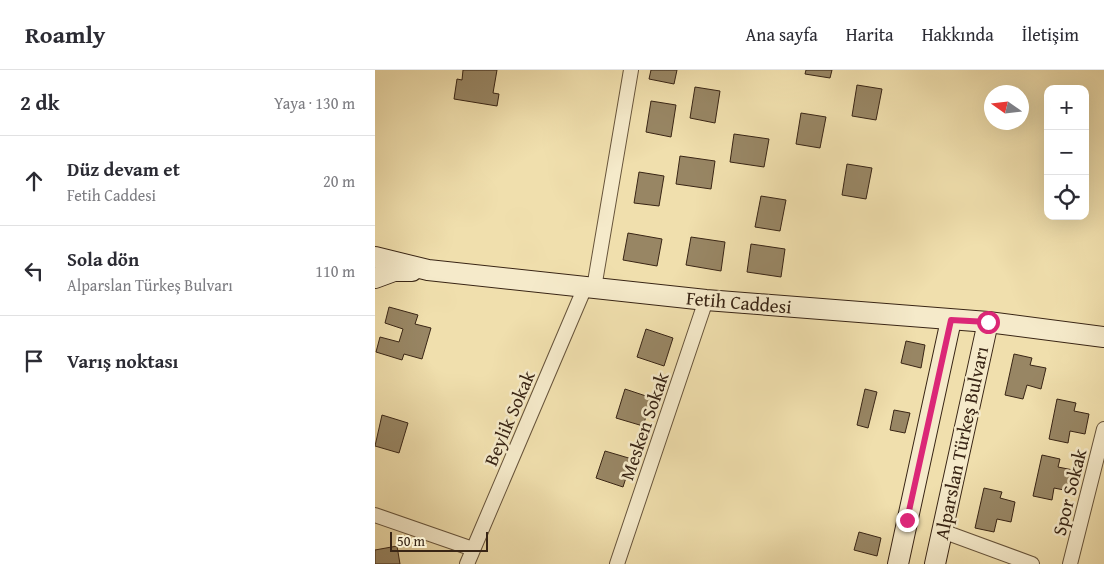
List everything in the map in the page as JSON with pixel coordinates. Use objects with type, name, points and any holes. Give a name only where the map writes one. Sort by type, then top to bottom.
[{"type":"street","name":"Beylik Sokak","points":[[467,564],[589,288],[631,70]]},
{"type":"street","name":"Fetih Caddesi","points":[[376,258],[428,270],[589,288],[706,300],[988,322],[1104,337]]},
{"type":"street","points":[[375,278],[394,271],[428,270]]},
{"type":"street","name":"Mesken Sokak","points":[[617,564],[706,300]]},
{"type":"street","name":"Alparslan Türkeş Bulvarı","points":[[898,564],[951,320]]},
{"type":"street","name":"Alparslan Türkeş Bulvarı","points":[[935,564],[988,322]]},
{"type":"street","name":"Spor Sokak","points":[[1070,564],[1104,429]]},
{"type":"street","points":[[375,516],[473,549]]},
{"type":"street","points":[[942,530],[1032,564]]},
{"type":"building","points":[[463,70],[497,70],[493,93],[499,94],[497,106],[454,99],[457,79],[462,80]]},
{"type":"building","points":[[651,70],[677,70],[674,84],[649,79]]},
{"type":"building","points":[[806,70],[832,70],[830,78],[805,74]]},
{"type":"building","points":[[857,85],[882,89],[876,120],[852,116]]},
{"type":"building","points":[[695,87],[720,91],[715,123],[690,118]]},
{"type":"building","points":[[651,101],[676,105],[671,137],[646,132]]},
{"type":"building","points":[[801,113],[826,117],[820,148],[796,144]]},
{"type":"building","points":[[734,134],[769,139],[764,167],[730,162]]},
{"type":"building","points":[[680,156],[715,161],[711,189],[676,184]]},
{"type":"building","points":[[847,164],[872,168],[866,199],[842,195]]},
{"type":"building","points":[[639,172],[664,176],[659,206],[634,203]]},
{"type":"building","points":[[761,196],[786,200],[780,231],[755,227]]},
{"type":"building","points":[[628,233],[662,239],[657,266],[623,260]]},
{"type":"building","points":[[691,237],[725,242],[721,271],[686,265]]},
{"type":"building","points":[[751,244],[785,249],[781,277],[747,272]]},
{"type":"building","points":[[389,307],[418,315],[415,324],[431,328],[422,359],[404,354],[402,360],[376,352],[380,337],[399,342],[403,329],[385,323]]},
{"type":"building","points":[[646,329],[673,338],[664,366],[637,357]]},
{"type":"building","points":[[906,341],[925,345],[921,368],[901,363]]},
{"type":"building","points":[[1014,354],[1032,358],[1030,365],[1046,368],[1041,389],[1027,385],[1023,399],[1005,395]]},
{"type":"building","points":[[625,389],[652,398],[643,426],[616,418]]},
{"type":"building","points":[[865,389],[877,392],[868,428],[857,425]]},
{"type":"building","points":[[1057,399],[1076,403],[1074,411],[1089,414],[1085,434],[1070,431],[1068,443],[1049,439]]},
{"type":"building","points":[[894,410],[910,413],[905,433],[890,430]]},
{"type":"building","points":[[382,415],[408,423],[399,453],[375,446]]},
{"type":"building","points":[[605,451],[632,459],[623,487],[596,478]]},
{"type":"building","points":[[1042,455],[1060,459],[1058,467],[1073,470],[1069,491],[1054,488],[1052,500],[1033,496]]},
{"type":"building","points":[[984,488],[1002,492],[1000,498],[1015,502],[1011,522],[997,519],[994,532],[975,528]]},
{"type":"building","points":[[859,532],[881,538],[877,556],[854,550]]},
{"type":"building","points":[[397,546],[400,564],[375,564],[375,550]]},
{"type":"route","points":[[907,520],[951,320],[988,322]]}]
